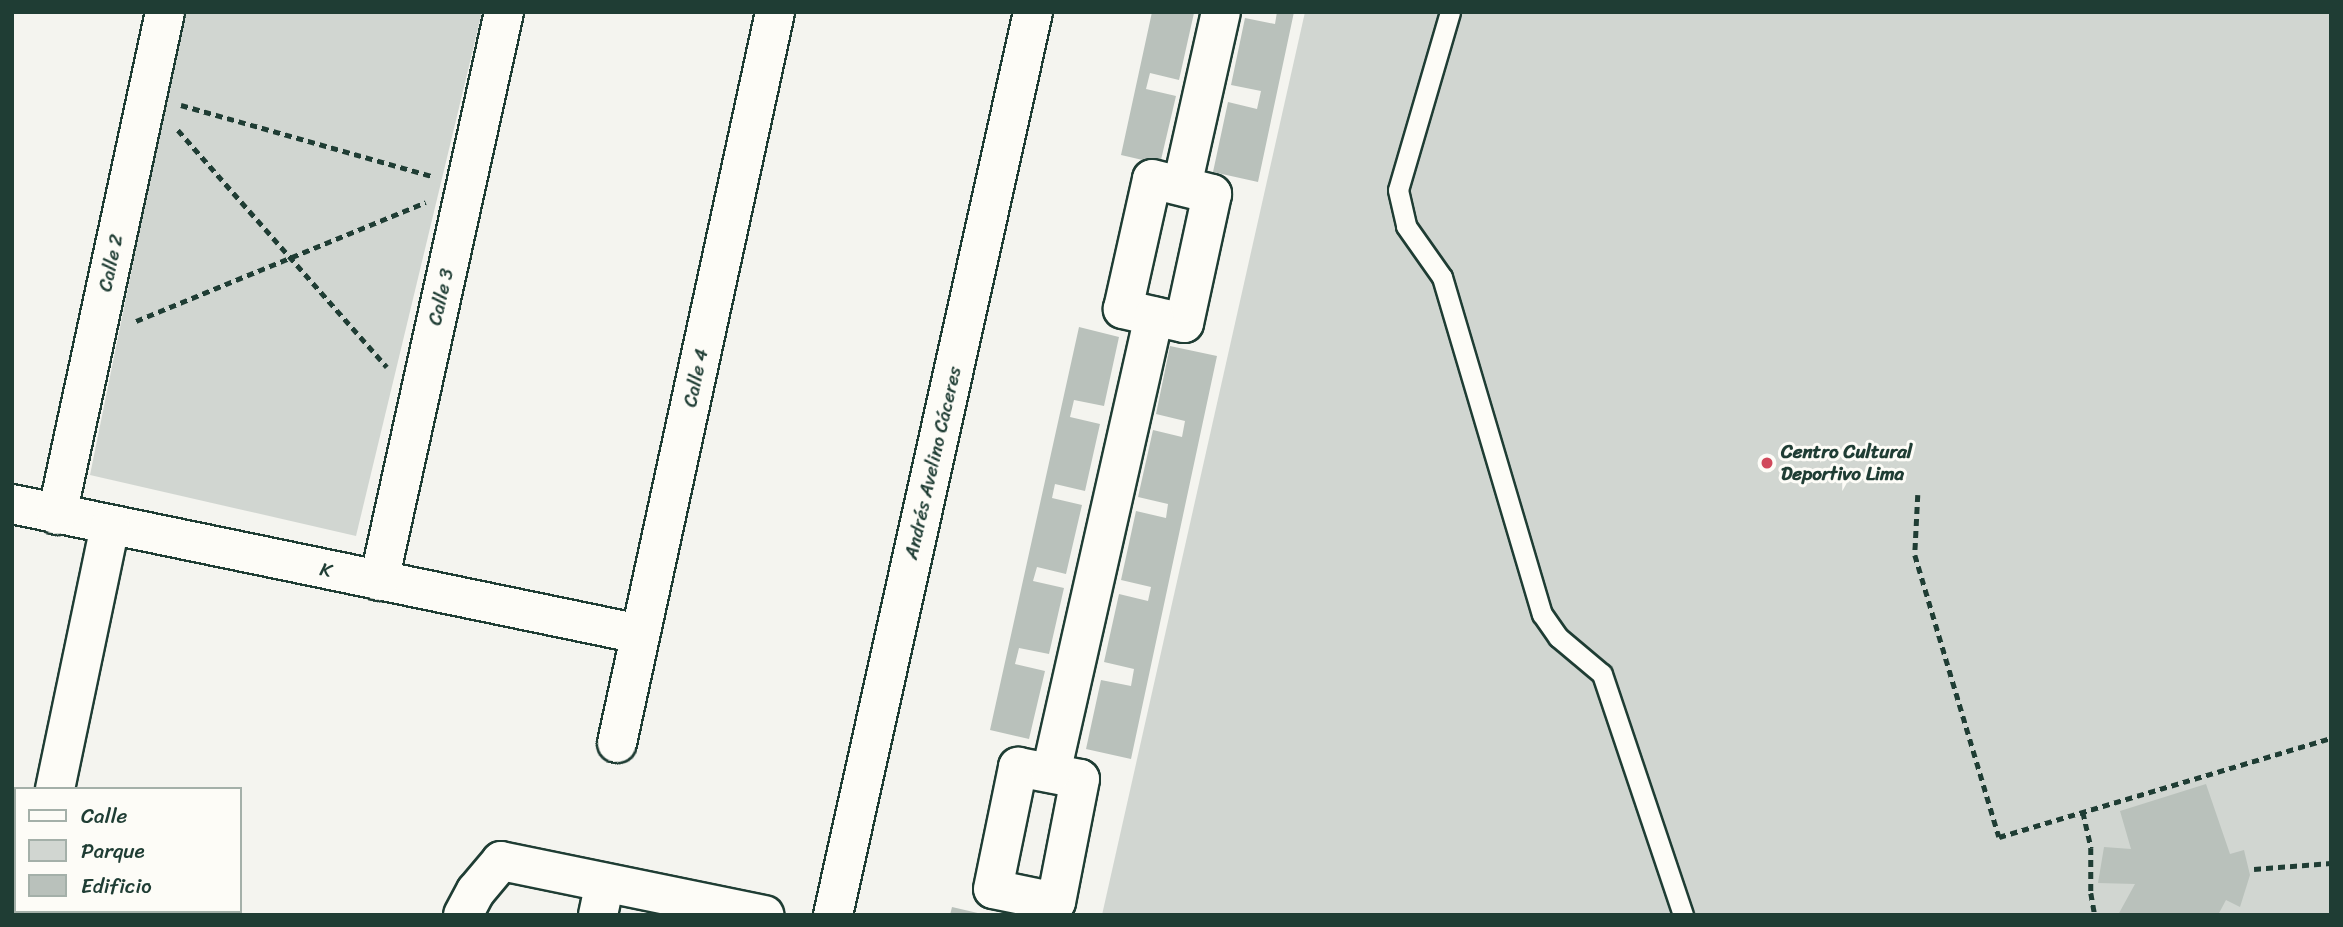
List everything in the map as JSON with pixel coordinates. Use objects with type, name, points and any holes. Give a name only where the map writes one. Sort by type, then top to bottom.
[{"type":"street","name":"Calle 2","points":[[57,515],[165,12]]},
{"type":"street","name":"Calle 3","points":[[379,581],[504,12]]},
{"type":"street","name":"Calle 4","points":[[617,743],[775,12]]},
{"type":"street","name":"Andrés Avelino Cáceres","points":[[832,915],[1033,12]]},
{"type":"street","points":[[1182,186],[1221,12]]},
{"type":"street","points":[[1152,179],[1182,186],[1212,194],[1184,323],[1123,309],[1152,179]]},
{"type":"street","points":[[1051,774],[1154,316]]},
{"type":"street","name":"K","points":[[12,504],[640,634]]},
{"type":"street","points":[[55,787],[110,526]]},
{"type":"street","points":[[463,915],[476,891],[501,861],[601,899],[765,915]]},
{"type":"lane","points":[[1450,12],[1403,162],[1398,190],[1406,226],[1442,277],[1542,614],[1558,637],[1602,674],[1683,915]]},
{"type":"path","points":[[147,96],[466,186]]},
{"type":"path","points":[[147,96],[418,402]]},
{"type":"path","points":[[95,338],[466,186]]},
{"type":"path","points":[[1918,495],[1915,555],[1999,837],[2331,738]]},
{"type":"path","points":[[2083,812],[2091,848],[2091,893],[2095,915]]},
{"type":"path","points":[[2255,869],[2331,863]]},
{"type":"green space","points":[[184,12],[482,12],[356,536],[90,475]]},
{"type":"green space","name":"Centro Cultural Deportivo Lima","points":[[1305,12],[2331,12],[2331,915],[1102,915]]},
{"type":"building","points":[[1152,12],[1194,13],[1179,80],[1150,73],[1146,89],[1176,96],[1160,164],[1121,155]]},
{"type":"building","points":[[1277,12],[1294,12],[1258,182],[1213,172],[1228,102],[1257,109],[1261,91],[1231,85],[1245,18],[1275,24]]},
{"type":"building","points":[[1079,327],[1119,337],[1104,406],[1074,400],[1070,417],[1100,424],[1085,491],[1055,484],[1052,498],[1082,505],[1066,574],[1037,567],[1033,581],[1064,588],[1049,654],[1019,648],[1015,664],[1045,671],[1029,739],[990,730]]},
{"type":"building","points":[[1170,346],[1217,356],[1131,759],[1086,749],[1101,680],[1131,686],[1134,669],[1104,662],[1119,594],[1148,601],[1151,587],[1121,580],[1136,511],[1166,518],[1168,504],[1138,497],[1153,430],[1182,437],[1185,421],[1156,414]]},
{"type":"building","points":[[2206,784],[2230,854],[2244,850],[2250,875],[2240,907],[2226,900],[2218,915],[2118,915],[2135,884],[2098,883],[2104,847],[2131,849],[2120,811]]},
{"type":"building","points":[[952,907],[982,914],[982,915],[950,915]]},
{"type":"place","name":"Centro Cultural Deportivo Lima","points":[[1767,463]]}]
